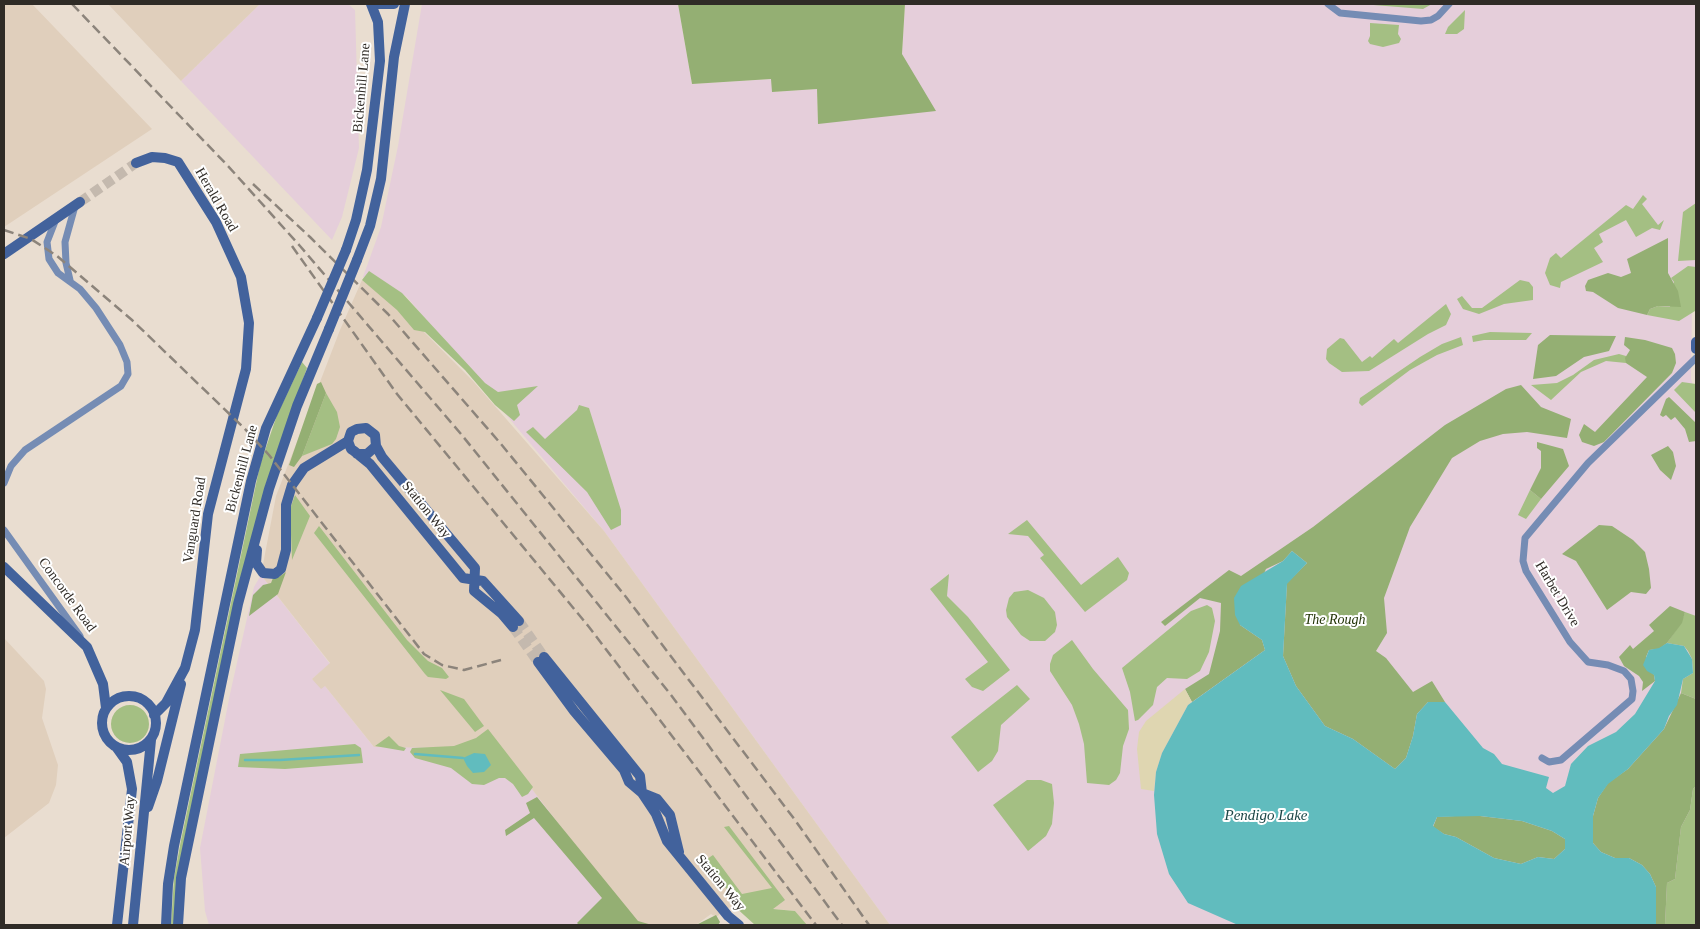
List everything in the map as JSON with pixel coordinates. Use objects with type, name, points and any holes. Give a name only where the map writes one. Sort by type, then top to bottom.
[{"type":"street","name":"Bickenhill Lane","points":[[166,925],[168,884],[174,846],[251,481],[266,428],[317,318],[346,250],[356,220],[367,170],[380,61],[378,22],[371,4]]},
{"type":"street","points":[[376,4],[394,4]]},
{"type":"street","name":"Bickenhill Lane","points":[[178,925],[181,878],[238,604],[259,524],[280,455],[370,226],[381,179],[394,58],[405,4]]},
{"type":"street","points":[[1328,4],[1340,13],[1421,21],[1431,20],[1438,16],[1449,4]]},
{"type":"street","name":"Herald Road","points":[[136,164],[152,157],[178,162],[216,222],[241,277],[249,323]]},
{"type":"street","points":[[4,254],[78,204]]},
{"type":"street","points":[[70,280],[66,263],[65,242],[78,204]]},
{"type":"street","points":[[4,483],[11,466],[25,450],[125,382],[127,362],[120,345],[91,301],[70,280],[58,273],[49,259],[47,242],[56,219]]},
{"type":"street","name":"Vanguard Road","points":[[154,715],[166,703],[185,668],[195,630],[208,514],[246,369],[249,323]]},
{"type":"street","points":[[1696,342],[1696,349]]},
{"type":"street","name":"Harbet Drive","points":[[1542,758],[1549,762],[1561,760],[1632,699],[1633,691],[1632,679],[1624,671],[1608,665],[1588,662],[1570,642],[1526,571],[1523,561],[1525,538],[1588,462],[1696,358]]},
{"type":"street","points":[[259,524],[256,563],[263,573],[275,574],[281,569],[285,559],[286,505],[292,485],[304,468],[348,441],[356,428],[366,428],[375,435],[376,446],[366,454],[357,454],[351,449],[348,441]]},
{"type":"street","name":"Station Way","points":[[376,446],[382,457],[475,568],[474,580]]},
{"type":"street","name":"Station Way","points":[[357,454],[370,464],[463,578],[483,581],[516,624]]},
{"type":"street","name":"Concorde Road","points":[[4,530],[87,647],[103,684],[106,708]]},
{"type":"street","points":[[4,567],[87,647]]},
{"type":"street","name":"Station Way","points":[[541,659],[574,710],[624,770],[629,782],[642,792],[656,814],[667,841],[728,916],[739,925]]},
{"type":"street","points":[[142,824],[157,781],[185,668]]},
{"type":"street","points":[[123,697],[135,697],[146,703],[154,715],[156,724],[151,740],[142,747],[131,750],[118,748],[110,743],[103,733],[102,723],[106,708],[114,701],[123,697]]},
{"type":"street","name":"Airport Way","points":[[133,925],[151,740]]},
{"type":"street","name":"Airport Way","points":[[117,925],[132,789],[126,762],[118,748]]},
{"type":"shaded area","points":[[4,4],[32,4],[152,129],[4,227]]},
{"type":"shaded area","points":[[108,4],[260,4],[181,81]]},
{"type":"shaded area","points":[[260,4],[348,4],[355,10],[359,148],[342,217],[332,240],[181,81]]},
{"type":"shaded area","points":[[422,4],[678,4],[692,84],[772,79],[772,92],[817,89],[818,123],[908,68],[902,54],[905,4],[1696,4],[1696,271],[1692,307],[1691,379],[1696,394],[1696,925],[890,925],[604,531],[406,296],[363,277],[381,227],[398,146]]},
{"type":"shaded area","points":[[362,280],[404,312],[473,381],[604,531],[890,925],[806,925],[795,911],[733,905],[716,917],[711,914],[696,925],[643,925],[635,923],[488,732],[457,748],[374,747],[325,686],[321,689],[312,679],[330,663],[261,575],[276,496],[340,330]]},
{"type":"shaded area","points":[[261,575],[330,664],[312,679],[325,686],[373,746],[401,746],[488,732],[635,922],[643,925],[209,925],[205,911],[200,848],[230,694],[254,587]]},
{"type":"shaded area","points":[[4,638],[44,681],[46,689],[42,718],[58,765],[56,785],[49,803],[4,838]]},
{"type":"green space","points":[[678,4],[905,4],[902,54],[936,111],[818,124],[817,89],[772,92],[771,79],[692,84]]},
{"type":"green space","points":[[1361,4],[1432,4],[1423,9]]},
{"type":"green space","points":[[1465,10],[1464,29],[1457,34],[1445,34],[1448,27]]},
{"type":"green space","points":[[1370,23],[1399,25],[1398,34],[1401,39],[1399,43],[1383,47],[1370,44],[1368,41]]},
{"type":"green space","points":[[1643,195],[1647,199],[1642,204],[1658,225],[1664,220],[1660,230],[1652,228],[1636,237],[1626,220],[1599,234],[1603,242],[1594,248],[1603,262],[1561,282],[1560,288],[1550,285],[1545,273],[1550,258],[1556,253],[1561,258],[1626,205],[1633,209]]},
{"type":"green space","points":[[1696,203],[1696,260],[1678,261],[1683,212]]},
{"type":"green space","points":[[1668,238],[1668,273],[1678,291],[1681,307],[1658,306],[1650,309],[1647,315],[1618,308],[1593,292],[1586,291],[1585,286],[1588,280],[1608,273],[1621,277],[1631,273],[1627,259]]},
{"type":"green space","points":[[1688,266],[1696,267],[1695,311],[1679,321],[1647,315],[1650,309],[1658,306],[1670,307],[1674,282],[1671,278]]},
{"type":"green space","points":[[369,271],[402,293],[485,383],[498,392],[538,386],[517,405],[520,415],[514,421],[495,405],[465,370],[425,332],[414,330],[397,310],[362,280]]},
{"type":"green space","points":[[1520,280],[1529,282],[1533,287],[1533,300],[1504,304],[1479,314],[1463,309],[1457,299],[1462,296],[1472,308],[1482,308]]},
{"type":"green space","points":[[1446,304],[1451,314],[1446,325],[1428,334],[1369,371],[1342,372],[1326,359],[1327,349],[1340,338],[1344,339],[1362,362],[1370,356],[1372,358],[1394,339],[1398,343]]},
{"type":"green space","points":[[1490,332],[1532,333],[1526,340],[1484,340],[1473,342],[1472,336]]},
{"type":"green space","points":[[1550,335],[1616,336],[1609,351],[1584,357],[1556,376],[1533,379],[1538,345]]},
{"type":"green space","points":[[1461,337],[1463,345],[1437,355],[1410,370],[1362,406],[1359,403],[1360,398],[1420,357],[1442,344]]},
{"type":"green space","points":[[1625,337],[1645,340],[1672,348],[1676,363],[1672,373],[1604,442],[1594,446],[1582,442],[1579,435],[1584,424],[1595,432],[1647,377],[1626,363],[1625,358],[1630,350],[1624,345]]},
{"type":"green space","points":[[1619,354],[1626,356],[1626,363],[1606,361],[1581,372],[1551,400],[1531,385],[1557,383],[1573,375],[1594,360]]},
{"type":"green space","points":[[302,362],[307,368],[265,487],[175,925],[171,925],[174,878],[181,840],[260,465],[277,415]]},
{"type":"green space","points":[[321,382],[326,393],[302,456],[294,467],[289,465],[317,384]]},
{"type":"green space","points":[[1682,382],[1696,384],[1696,413],[1674,390]]},
{"type":"green space","name":"The Rough","points":[[1521,385],[1541,407],[1571,419],[1567,438],[1527,432],[1503,434],[1480,441],[1452,458],[1410,527],[1384,598],[1387,633],[1376,651],[1386,658],[1413,692],[1432,681],[1445,702],[1428,702],[1417,714],[1406,758],[1395,769],[1353,739],[1325,726],[1296,686],[1283,656],[1287,583],[1307,563],[1292,551],[1283,561],[1266,569],[1240,625],[1262,640],[1265,650],[1192,702],[1185,689],[1209,674],[1220,631],[1221,603],[1200,598],[1165,626],[1161,622],[1229,570],[1241,576],[1313,527],[1445,425],[1506,389]]},
{"type":"green space","points":[[326,393],[337,412],[340,427],[336,439],[332,444],[302,456]]},
{"type":"green space","points":[[1669,397],[1696,423],[1696,441],[1689,442],[1685,429],[1675,417],[1671,420],[1666,415],[1663,417],[1660,415],[1666,399]]},
{"type":"green space","points":[[579,405],[589,408],[621,510],[621,525],[611,530],[587,492],[526,432],[533,427],[545,439],[577,410]]},
{"type":"green space","points":[[1537,442],[1563,449],[1569,466],[1541,499],[1530,490],[1541,468],[1541,451],[1537,448]]},
{"type":"green space","points":[[1668,446],[1673,452],[1676,466],[1671,480],[1660,470],[1651,455]]},
{"type":"green space","points":[[1530,490],[1541,499],[1526,519],[1518,515]]},
{"type":"green space","points":[[295,495],[310,516],[292,560],[290,509]]},
{"type":"green space","points":[[1027,520],[1081,585],[1118,557],[1129,573],[1127,580],[1085,612],[1040,558],[1044,555],[1028,536],[1008,534]]},
{"type":"green space","points":[[1599,525],[1612,526],[1633,540],[1645,552],[1651,588],[1646,594],[1631,592],[1607,610],[1576,561],[1562,554]]},
{"type":"green space","points":[[319,526],[407,640],[428,661],[442,668],[449,677],[446,679],[428,677],[425,674],[314,533]]},
{"type":"green space","points":[[286,572],[278,594],[249,616],[253,595],[263,585],[271,583],[273,578],[279,577]]},
{"type":"green space","points":[[949,574],[947,596],[968,617],[1010,670],[983,691],[972,687],[965,679],[988,662],[930,589]]},
{"type":"green space","points":[[1028,590],[1044,598],[1055,612],[1057,625],[1055,632],[1045,641],[1030,641],[1021,635],[1007,617],[1006,610],[1009,598],[1014,592]]},
{"type":"green space","points":[[1207,605],[1212,608],[1215,621],[1209,652],[1200,671],[1187,679],[1167,678],[1157,687],[1153,705],[1135,721],[1130,692],[1122,668],[1191,611]]},
{"type":"green space","points":[[1670,606],[1685,612],[1682,623],[1667,643],[1659,649],[1649,650],[1646,657],[1655,681],[1642,691],[1643,682],[1639,676],[1624,666],[1619,657],[1630,645],[1633,649],[1654,631],[1649,625]]},
{"type":"green space","points":[[1685,612],[1696,616],[1696,699],[1681,693],[1683,679],[1693,673],[1692,659],[1688,651],[1684,646],[1667,643],[1681,623]]},
{"type":"green space","points":[[1072,640],[1093,669],[1128,710],[1129,729],[1123,746],[1120,773],[1116,780],[1109,785],[1087,783],[1084,744],[1079,724],[1072,705],[1050,671],[1053,655]]},
{"type":"green space","points":[[1017,685],[1030,699],[1001,725],[998,751],[992,761],[978,772],[951,737]]},
{"type":"green space","points":[[440,690],[464,699],[484,726],[475,732]]},
{"type":"green space","points":[[1681,693],[1696,699],[1696,786],[1693,789],[1690,810],[1681,827],[1675,879],[1667,883],[1665,925],[1656,925],[1656,887],[1650,874],[1642,865],[1629,858],[1615,858],[1601,852],[1593,843],[1593,816],[1598,798],[1608,783],[1628,769],[1664,729]]},
{"type":"green space","points":[[130,705],[143,711],[149,724],[143,737],[130,743],[117,737],[111,724],[117,711]]},
{"type":"green space","points":[[488,729],[533,787],[528,794],[522,797],[513,784],[505,778],[499,778],[484,785],[472,784],[451,768],[415,758],[410,752],[412,748],[454,746],[476,738]]},
{"type":"green space","points":[[389,736],[399,746],[406,748],[404,751],[375,746]]},
{"type":"green space","points":[[355,744],[361,748],[363,763],[285,769],[238,767],[240,754]]},
{"type":"green space","points":[[1027,780],[1041,780],[1052,784],[1054,803],[1052,824],[1046,836],[1028,851],[993,805]]},
{"type":"green space","points":[[1696,786],[1696,925],[1665,925],[1667,883],[1675,879],[1681,827],[1690,810],[1693,789]]},
{"type":"green space","points":[[537,797],[638,921],[652,925],[579,925],[577,923],[602,898],[534,818],[506,836],[505,830],[530,813],[526,803]]},
{"type":"green space","points":[[1480,816],[1522,821],[1552,831],[1565,839],[1565,849],[1554,859],[1538,857],[1521,864],[1494,858],[1456,837],[1444,834],[1433,827],[1437,817]]},
{"type":"green space","points":[[729,826],[785,900],[773,909],[795,911],[807,925],[755,925],[733,905],[729,892],[713,871],[707,859],[713,855],[742,894],[772,888],[724,827]]},
{"type":"green space","points":[[716,915],[720,922],[718,925],[696,925]]},
{"type":"sand","points":[[1185,689],[1192,702],[1188,705],[1162,753],[1156,772],[1154,791],[1141,789],[1137,749],[1139,732],[1146,721]]},
{"type":"water","name":"Pendigo Lake","points":[[1292,551],[1307,563],[1287,584],[1283,656],[1296,686],[1325,726],[1353,739],[1395,769],[1406,758],[1417,714],[1428,702],[1445,702],[1483,748],[1494,754],[1502,764],[1549,777],[1546,788],[1553,793],[1565,786],[1571,764],[1588,746],[1616,732],[1635,714],[1655,681],[1654,675],[1647,671],[1643,665],[1649,650],[1659,648],[1667,643],[1684,646],[1692,659],[1693,673],[1683,679],[1677,705],[1669,716],[1664,729],[1628,769],[1608,784],[1598,798],[1593,816],[1593,843],[1601,852],[1615,858],[1629,858],[1642,865],[1650,874],[1656,887],[1656,925],[1238,925],[1188,903],[1169,874],[1157,834],[1154,795],[1156,772],[1162,753],[1188,705],[1265,650],[1262,640],[1240,625],[1235,615],[1234,598],[1241,586],[1283,561]],"holes":[[[1480,816],[1522,821],[1552,831],[1565,839],[1565,849],[1554,859],[1538,857],[1521,864],[1494,858],[1456,837],[1444,834],[1433,826],[1437,817]]]},
{"type":"water","points":[[474,753],[485,754],[491,765],[484,772],[473,773],[467,766],[463,758]]},
{"type":"waterway","points":[[415,754],[463,758]]},
{"type":"waterway","points":[[245,760],[280,760],[359,755]]},
{"type":"tunnel","points":[[80,202],[136,163]]},
{"type":"tunnel","points":[[519,621],[544,657]]},
{"type":"tunnel","points":[[513,627],[538,662]]},
{"type":"railway","points":[[72,4],[228,166],[300,246],[461,434],[671,695],[842,925]]},
{"type":"railway","points":[[253,184],[388,314],[501,444],[626,597],[795,820],[869,925]]},
{"type":"railway","points":[[4,230],[31,239],[57,256],[132,320],[244,428],[269,455],[424,654],[442,665],[464,670],[501,660]]},
{"type":"railway","points":[[292,246],[397,394],[589,627],[816,925]]}]
